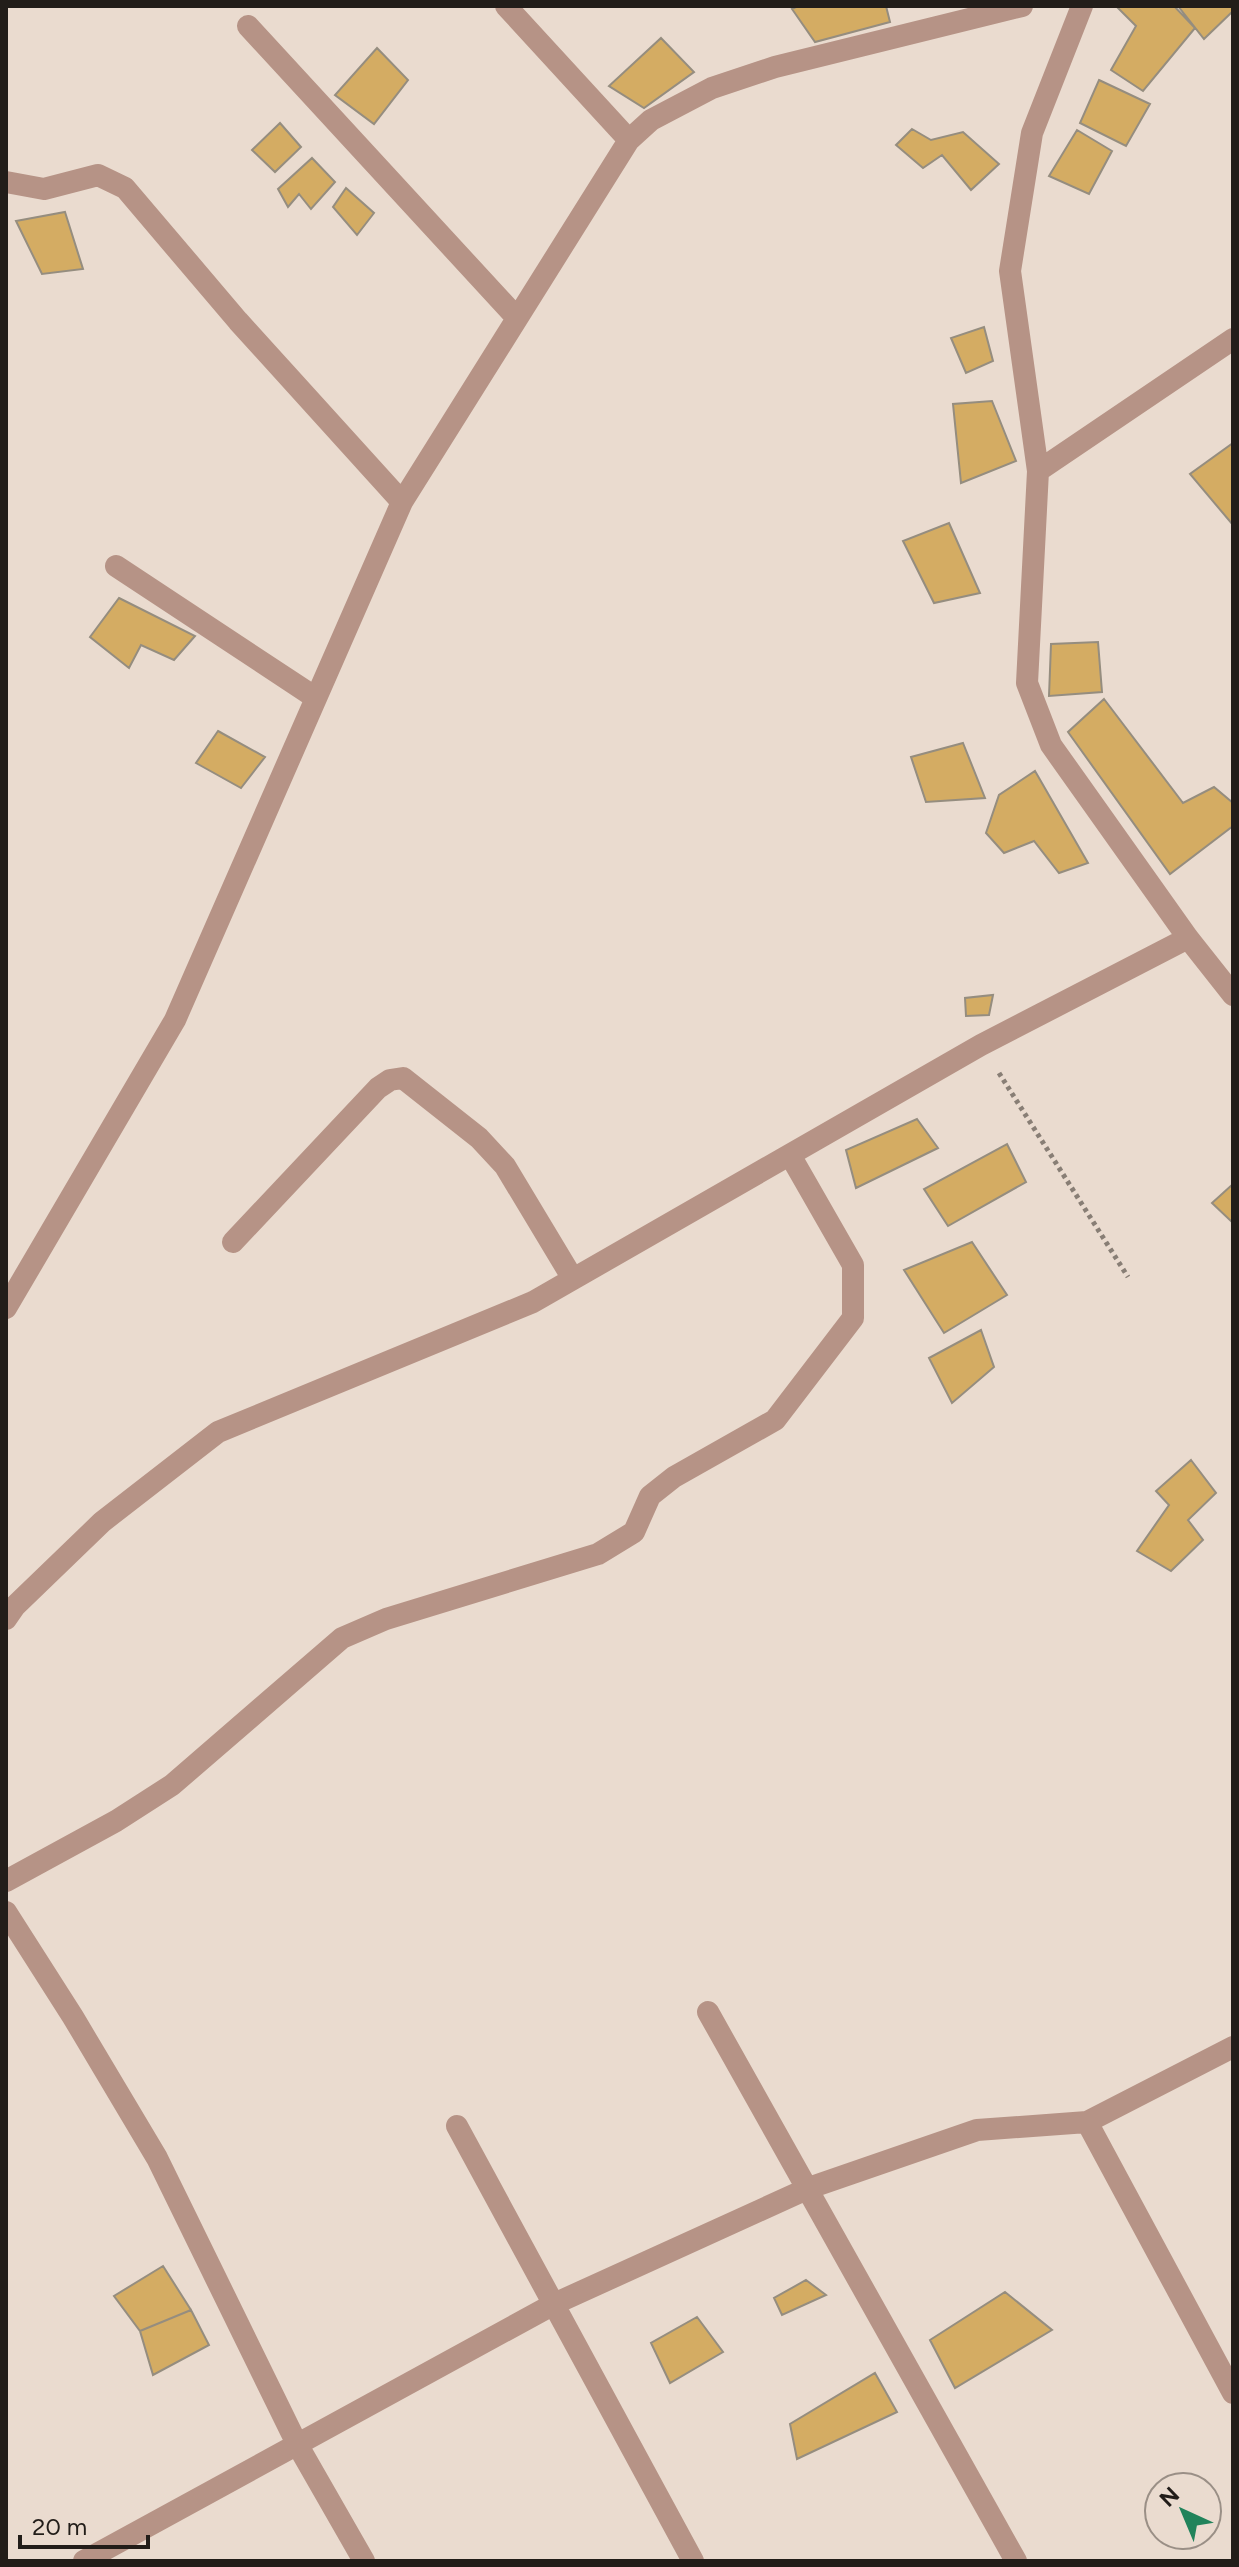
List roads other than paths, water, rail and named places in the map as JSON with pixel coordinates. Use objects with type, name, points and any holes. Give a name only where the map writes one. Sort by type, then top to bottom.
[{"type":"street","points":[[506,6],[629,140]]},
{"type":"street","points":[[6,1308],[175,1020],[402,502],[629,140],[651,120],[725,84],[775,67],[1022,6]]},
{"type":"street","points":[[1082,6],[1032,133],[1010,271],[1038,471],[1027,683],[1051,745],[1188,938],[1233,995]]},
{"type":"street","points":[[248,26],[516,317]]},
{"type":"street","points":[[6,182],[44,189],[98,175],[125,188],[238,321],[402,502]]},
{"type":"street","points":[[1038,471],[1233,339]]},
{"type":"street","points":[[116,566],[316,698]]},
{"type":"street","points":[[6,1619],[15,1606],[102,1522],[218,1432],[533,1302],[981,1045],[1188,938]]},
{"type":"street","points":[[233,1242],[378,1088],[390,1080],[403,1078],[479,1138],[505,1166],[573,1279]]},
{"type":"street","points":[[6,1881],[116,1821],[172,1785],[342,1638],[386,1619],[598,1554],[634,1532],[650,1496],[674,1477],[775,1420],[853,1318],[853,1265],[790,1155]]},
{"type":"street","points":[[6,1912],[157,2158],[297,2444],[364,2561]]},
{"type":"street","points":[[708,2012],[1016,2561]]},
{"type":"street","points":[[85,2561],[554,2304],[809,2188],[977,2130],[1087,2122],[1233,2047]]},
{"type":"street","points":[[1087,2122],[1233,2393]]},
{"type":"street","points":[[457,2126],[693,2561]]}]
